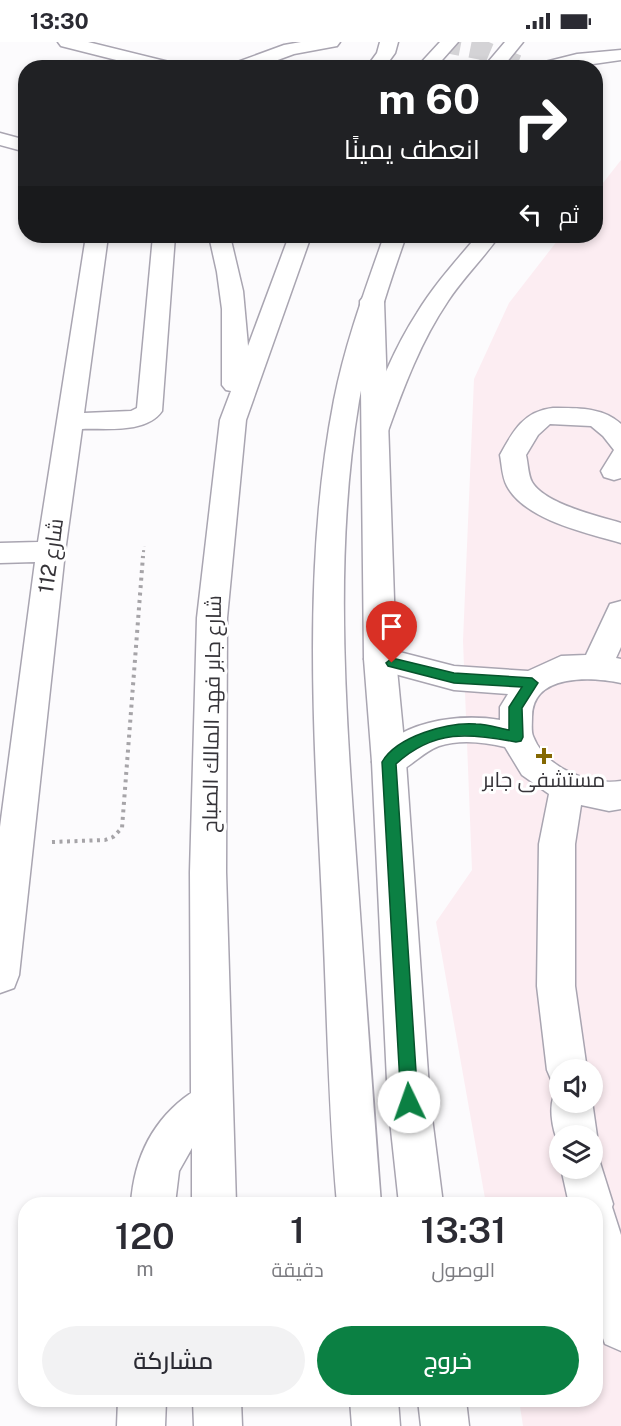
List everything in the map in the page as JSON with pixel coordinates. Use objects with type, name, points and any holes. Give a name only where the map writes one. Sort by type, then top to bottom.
[{"type":"main road","points":[[67,42],[160,60]]},
{"type":"main road","points":[[260,60],[290,49],[331,42]]},
{"type":"main road","points":[[381,60],[389,42]]},
{"type":"main road","points":[[414,60],[430,42]]},
{"type":"main road","points":[[432,60],[449,42]]},
{"type":"main road","points":[[499,60],[514,42]]},
{"type":"main road","points":[[573,60],[621,55]]},
{"type":"main road","points":[[0,139],[18,144]]},
{"type":"main road","name":"شارع 112","points":[[0,975],[10,857],[96,243]]},
{"type":"main road","points":[[70,422],[140,417],[149,411],[163,243]]},
{"type":"main road","points":[[221,243],[231,281],[236,313],[237,346],[232,420]]},
{"type":"main road","name":"شارع جابر فهد المالك الصباح","points":[[214,1197],[208,872],[212,618],[232,420],[297,243]]},
{"type":"main road","points":[[359,1197],[332,741],[328,591],[338,457],[347,399],[372,301],[393,243]]},
{"type":"main road","points":[[375,431],[388,394],[420,327],[439,297],[482,243]]},
{"type":"main road","points":[[372,301],[380,659],[389,762],[409,1102],[420,1197]]},
{"type":"main road","points":[[621,444],[616,433],[599,420],[566,416],[543,418],[527,432],[513,455],[520,485],[533,500],[621,533]]},
{"type":"main road","points":[[0,553],[51,552]]},
{"type":"main road","points":[[621,612],[609,669],[561,668],[532,683],[516,707],[516,737],[534,765],[567,788],[609,797],[621,795]]},
{"type":"main road","points":[[380,659],[454,678],[532,683]]},
{"type":"main road","points":[[389,762],[402,750],[436,733],[476,729],[516,737]]},
{"type":"main road","points":[[566,1059],[556,986],[557,844],[567,788]]},
{"type":"main road","points":[[154,1197],[155,1176],[167,1148],[184,1124],[213,1103]]},
{"type":"main road","points":[[585,1179],[589,1197]]},
{"type":"main road","points":[[603,1252],[621,1328]]},
{"type":"main road","points":[[141,1426],[142,1407]]},
{"type":"main road","points":[[217,1407],[218,1426]]},
{"type":"main road","points":[[375,1407],[376,1426]]},
{"type":"main road","points":[[443,1407],[445,1426]]},
{"type":"path","points":[[10,857],[105,840],[122,828],[144,546]]},
{"type":"shaded area","name":"مستشفى جابر","points":[[621,160],[621,1426],[523,1426],[520,1407],[603,1407],[603,1197],[485,1197],[436,922],[472,870],[463,641],[474,379],[509,303],[556,243],[603,243],[603,183]]},
{"type":"tunnel","points":[[441,42],[482,50],[506,60]]},
{"type":"place","name":"مستشفى جابر","points":[[544,756]]},
{"type":"route","points":[[392,663],[454,678],[532,683],[516,707],[516,737],[496,731],[456,729],[418,740],[389,762],[409,1102]]}]
